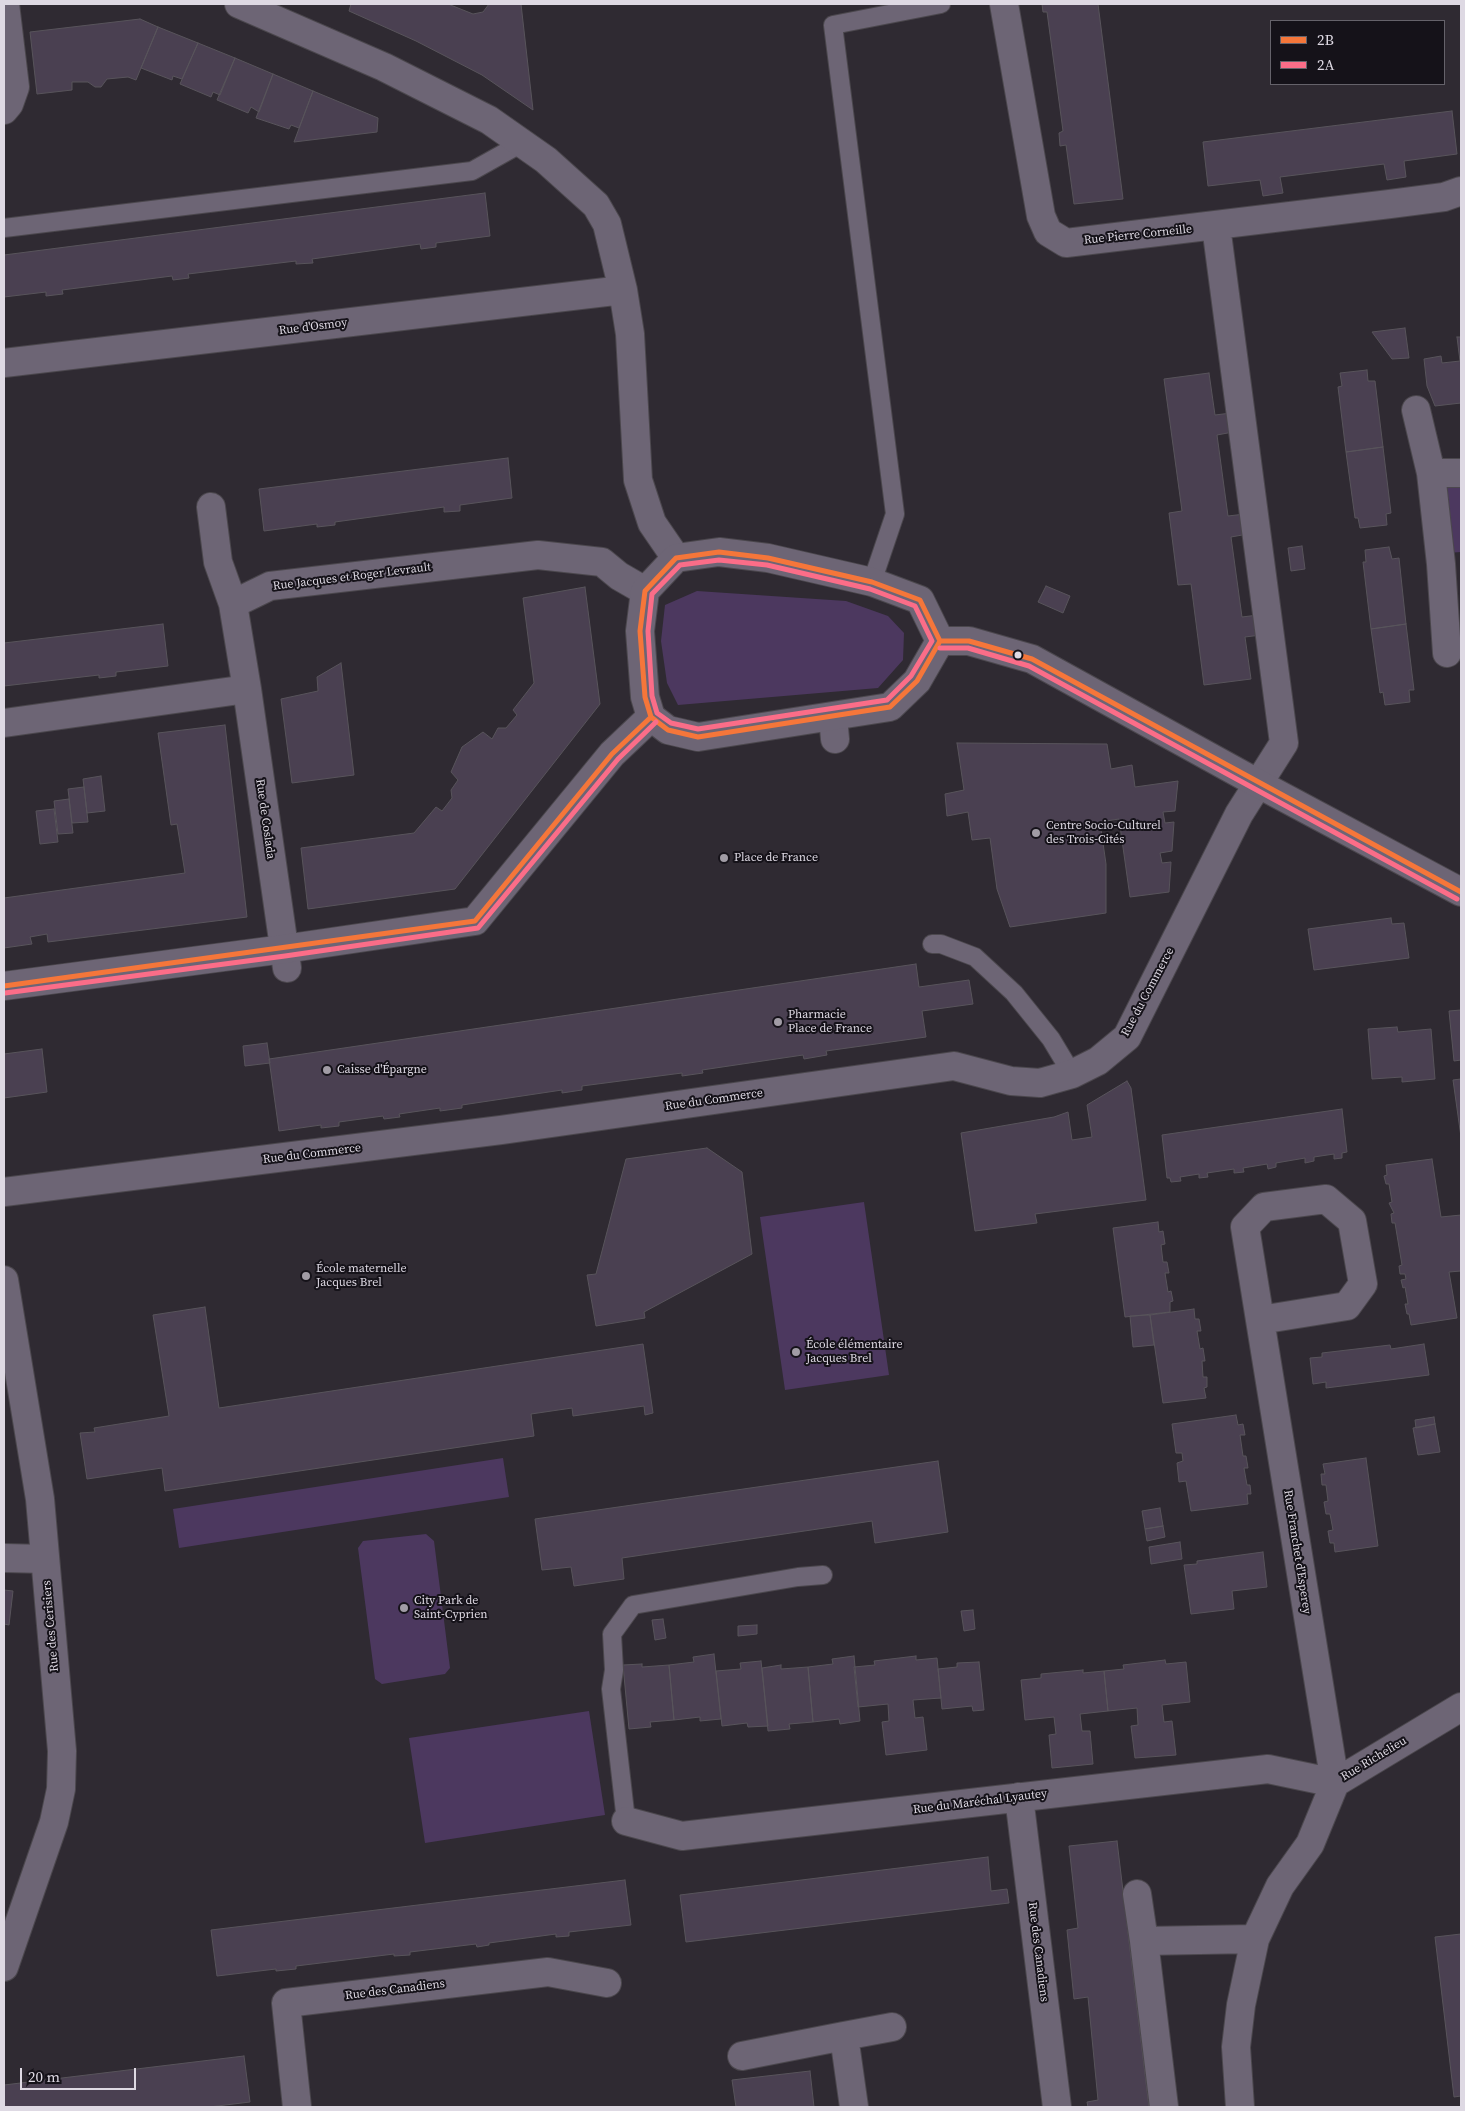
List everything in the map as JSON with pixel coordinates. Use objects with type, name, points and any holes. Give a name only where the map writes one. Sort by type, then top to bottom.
[{"type":"street","points":[[4,110],[9,104],[15,87],[5,4]]},
{"type":"street","points":[[239,4],[384,67],[488,120],[546,160],[596,205],[607,224],[623,290],[630,334],[638,480],[652,523],[676,558]]},
{"type":"street","name":"Rue Pierre Corneille","points":[[1004,4],[1041,216],[1048,232],[1066,243],[1399,203],[1444,197],[1461,191]]},
{"type":"street","name":"Rue du Commerce","points":[[4,1192],[501,1130],[954,1066],[1011,1081],[1040,1083],[1072,1074],[1098,1061],[1127,1037],[1239,814],[1284,743],[1216,226]]},
{"type":"street","name":"Rue d'Osmoy","points":[[4,363],[623,290]]},
{"type":"street","points":[[1416,410],[1451,563],[1447,654]]},
{"type":"street","points":[[1431,473],[1461,473]]},
{"type":"street","points":[[4,723],[246,689],[233,604],[218,562],[211,507]]},
{"type":"street","points":[[719,552],[768,558],[872,582],[920,600],[940,641],[917,681],[890,707],[834,728],[698,737],[668,730],[651,717],[645,697],[640,631],[644,592],[676,558],[719,552]]},
{"type":"street","name":"Rue Jacques et Roger Levrault","points":[[233,604],[270,586],[538,555],[602,562],[619,576],[644,592]]},
{"type":"street","points":[[940,641],[968,641],[1032,659],[1257,783],[1461,892]]},
{"type":"street","name":"Rue de Coslada","points":[[246,689],[286,959]]},
{"type":"street","points":[[4,986],[286,959],[475,921],[612,754],[651,717]]},
{"type":"street","name":"Rue Franchet d'Esperey","points":[[1260,1320],[1347,1306],[1363,1284],[1352,1221],[1326,1199],[1264,1207],[1245,1227],[1260,1320],[1335,1783]]},
{"type":"street","name":"Rue des Cerisiers","points":[[4,1280],[40,1499],[62,1751],[61,1789],[54,1822],[4,1967]]},
{"type":"street","points":[[4,1558],[45,1560]]},
{"type":"street","name":"Rue Richelieu","points":[[1240,2107],[1236,2047],[1241,2005],[1255,1939],[1280,1886],[1310,1844],[1335,1783],[1461,1707]]},
{"type":"street","name":"Rue du Maréchal Lyautey","points":[[626,1821],[682,1836],[1268,1769],[1335,1783]]},
{"type":"street","name":"Rue des Canadiens","points":[[1019,1797],[1057,2107]]},
{"type":"street","points":[[1138,1894],[1164,2107]]},
{"type":"street","points":[[1144,1941],[1255,1939]]},
{"type":"street","name":"Rue des Canadiens","points":[[297,2107],[286,2003],[548,1972],[607,1983]]},
{"type":"street","points":[[742,2056],[892,2027]]},
{"type":"street","points":[[844,2036],[854,2107]]},
{"type":"lane","points":[[872,582],[895,514],[833,25],[941,4]]},
{"type":"lane","points":[[4,228],[472,171],[522,143]]},
{"type":"lane","points":[[932,944],[941,944],[975,956],[1014,993],[1052,1039],[1072,1074]]},
{"type":"lane","points":[[626,1821],[611,1689],[614,1670],[612,1634],[633,1605],[798,1577],[823,1575]]},
{"type":"shaded area","points":[[1461,484],[1461,552],[1447,553],[1443,485]]},
{"type":"shaded area","points":[[697,591],[846,601],[888,616],[904,633],[903,660],[878,688],[678,705],[667,683],[661,641],[665,605]]},
{"type":"shaded area","points":[[864,1202],[889,1375],[785,1390],[760,1217]]},
{"type":"shaded area","points":[[503,1458],[509,1497],[179,1548],[173,1509]]},
{"type":"shaded area","name":"City Park de Saint-Cyprien","points":[[426,1534],[434,1541],[450,1668],[445,1674],[382,1684],[375,1679],[358,1548],[363,1541]]},
{"type":"shaded area","points":[[589,1711],[605,1815],[425,1843],[409,1738]]},
{"type":"building","points":[[351,4],[448,4],[473,14],[483,12],[489,4],[521,4],[533,110],[482,75],[416,41],[349,11]]},
{"type":"building","points":[[1042,4],[1098,4],[1123,199],[1074,204],[1066,145],[1060,146],[1059,133],[1063,131],[1047,12],[1043,12]]},
{"type":"building","points":[[140,19],[158,27],[136,80],[128,77],[107,79],[101,87],[95,87],[88,82],[72,82],[72,90],[37,94],[30,32]]},
{"type":"building","points":[[158,27],[198,43],[182,79],[173,76],[172,80],[141,68]]},
{"type":"building","points":[[198,43],[235,58],[220,95],[213,92],[211,97],[180,84]]},
{"type":"building","points":[[235,58],[273,74],[259,112],[251,107],[248,113],[217,100]]},
{"type":"building","points":[[273,74],[313,91],[299,128],[291,125],[289,129],[256,118]]},
{"type":"building","points":[[313,91],[378,118],[377,132],[294,142]]},
{"type":"building","points":[[1452,111],[1457,154],[1404,161],[1406,177],[1387,180],[1384,164],[1280,177],[1283,193],[1263,196],[1260,180],[1208,186],[1203,142]]},
{"type":"building","points":[[485,193],[490,236],[436,243],[436,247],[421,249],[420,244],[312,259],[313,263],[296,264],[296,261],[188,274],[189,278],[173,280],[172,276],[62,290],[63,294],[46,296],[46,292],[4,297],[4,255]]},
{"type":"building","points":[[1405,328],[1409,358],[1392,359],[1372,332]]},
{"type":"building","points":[[1457,337],[1461,337],[1461,403],[1435,406],[1427,386],[1424,359],[1441,356],[1442,363],[1460,361]]},
{"type":"building","points":[[1367,370],[1368,381],[1375,381],[1383,447],[1346,452],[1338,387],[1342,386],[1340,373]]},
{"type":"building","points":[[1209,373],[1215,415],[1231,413],[1233,432],[1217,435],[1228,516],[1245,514],[1248,534],[1231,537],[1242,617],[1258,615],[1261,635],[1245,637],[1251,679],[1204,685],[1191,584],[1178,585],[1169,513],[1182,511],[1164,379]]},
{"type":"building","points":[[1383,447],[1391,513],[1386,514],[1387,525],[1360,528],[1358,518],[1355,518],[1346,452]]},
{"type":"building","points":[[508,458],[512,498],[460,505],[460,511],[444,512],[444,507],[335,522],[335,525],[317,527],[317,524],[264,531],[259,489]]},
{"type":"building","points":[[1302,546],[1305,569],[1291,571],[1288,548]]},
{"type":"building","points":[[1389,547],[1392,559],[1399,558],[1406,624],[1371,629],[1363,562],[1366,562],[1365,550]]},
{"type":"building","points":[[1046,586],[1070,596],[1063,613],[1038,602]]},
{"type":"building","points":[[585,587],[600,704],[455,889],[308,909],[301,848],[414,833],[436,807],[442,811],[452,798],[451,790],[458,780],[451,772],[462,747],[483,732],[492,739],[498,728],[506,728],[517,715],[513,710],[534,683],[523,598]]},
{"type":"building","points":[[163,624],[168,666],[116,672],[116,676],[99,678],[99,675],[4,686],[4,643]]},
{"type":"building","points":[[1406,624],[1414,690],[1409,690],[1410,702],[1385,705],[1383,692],[1380,693],[1371,629]]},
{"type":"building","points":[[341,663],[354,775],[292,783],[281,699],[318,691],[317,677]]},
{"type":"building","points":[[225,725],[247,917],[48,942],[47,934],[30,937],[32,944],[4,948],[4,898],[185,873],[177,824],[171,825],[158,733]]},
{"type":"building","name":"Centre Socio-Culturel des Trois-Cités","points":[[957,743],[1107,744],[1111,769],[1132,765],[1135,787],[1178,781],[1175,811],[1163,812],[1165,823],[1174,822],[1172,851],[1160,853],[1162,863],[1171,862],[1169,892],[1130,897],[1119,819],[1100,822],[1106,864],[1106,913],[1010,927],[997,889],[990,838],[972,840],[968,812],[947,816],[945,794],[964,790]]},
{"type":"building","points":[[101,776],[105,811],[87,813],[83,779]]},
{"type":"building","points":[[84,787],[88,822],[72,823],[68,789]]},
{"type":"building","points":[[69,799],[73,833],[58,834],[54,801]]},
{"type":"building","points":[[54,809],[58,842],[40,844],[36,811]]},
{"type":"building","points":[[1391,918],[1392,924],[1404,923],[1409,958],[1314,970],[1308,929]]},
{"type":"building","points":[[916,964],[919,987],[969,980],[973,1004],[922,1011],[926,1037],[826,1051],[827,1055],[804,1059],[803,1055],[702,1070],[703,1073],[682,1076],[682,1073],[582,1086],[582,1090],[562,1093],[562,1090],[462,1105],[462,1108],[440,1111],[440,1108],[399,1114],[400,1117],[384,1119],[383,1116],[339,1122],[339,1126],[321,1128],[321,1125],[279,1131],[269,1059]]},
{"type":"building","points":[[1461,1010],[1461,1060],[1454,1061],[1449,1011]]},
{"type":"building","points":[[1397,1027],[1398,1032],[1431,1029],[1435,1079],[1402,1082],[1402,1077],[1372,1079],[1368,1029]]},
{"type":"building","points":[[267,1043],[270,1063],[245,1066],[243,1046]]},
{"type":"building","points":[[42,1049],[47,1092],[4,1098],[4,1054]]},
{"type":"building","points":[[1461,1079],[1461,1137],[1453,1080]]},
{"type":"building","points":[[1127,1081],[1131,1088],[1146,1200],[1035,1214],[1037,1223],[975,1231],[961,1133],[1054,1117],[1068,1112],[1072,1140],[1092,1137],[1087,1105]]},
{"type":"building","points":[[1342,1109],[1347,1152],[1342,1153],[1342,1158],[1334,1159],[1334,1154],[1314,1157],[1314,1161],[1305,1163],[1305,1158],[1276,1163],[1276,1167],[1268,1169],[1267,1164],[1243,1168],[1244,1172],[1234,1173],[1234,1169],[1207,1173],[1208,1177],[1199,1178],[1199,1174],[1180,1177],[1181,1181],[1171,1182],[1170,1178],[1167,1178],[1162,1135]]},
{"type":"building","points":[[707,1148],[742,1172],[752,1254],[644,1312],[645,1318],[596,1326],[587,1275],[596,1274],[626,1159]]},
{"type":"building","points":[[1432,1159],[1441,1217],[1461,1215],[1461,1271],[1449,1272],[1457,1318],[1411,1325],[1405,1304],[1408,1304],[1405,1287],[1403,1288],[1401,1280],[1406,1279],[1405,1274],[1400,1274],[1399,1266],[1402,1265],[1395,1223],[1392,1223],[1391,1214],[1394,1213],[1389,1203],[1392,1202],[1389,1184],[1386,1184],[1384,1176],[1387,1175],[1386,1165]]},
{"type":"building","points":[[1158,1222],[1159,1232],[1163,1231],[1165,1244],[1161,1245],[1163,1262],[1167,1262],[1169,1273],[1165,1273],[1168,1292],[1171,1291],[1173,1301],[1170,1302],[1170,1312],[1125,1317],[1113,1228]]},
{"type":"building","points":[[205,1307],[219,1408],[643,1344],[653,1413],[645,1415],[644,1406],[573,1416],[572,1408],[531,1414],[534,1436],[165,1491],[162,1468],[87,1479],[80,1433],[95,1432],[94,1428],[169,1416],[153,1315]]},
{"type":"building","points":[[1194,1309],[1195,1319],[1199,1319],[1201,1331],[1197,1331],[1200,1349],[1203,1348],[1205,1361],[1202,1361],[1203,1377],[1207,1377],[1207,1387],[1204,1388],[1206,1398],[1163,1403],[1150,1315]]},
{"type":"building","points":[[1150,1315],[1154,1345],[1133,1347],[1130,1316]]},
{"type":"building","points":[[1424,1344],[1429,1375],[1326,1388],[1326,1382],[1313,1384],[1310,1358],[1322,1357],[1322,1353],[1390,1345],[1391,1349]]},
{"type":"building","points":[[1236,1415],[1238,1425],[1243,1424],[1245,1435],[1240,1435],[1243,1456],[1246,1456],[1248,1468],[1244,1468],[1247,1485],[1250,1485],[1251,1494],[1247,1494],[1248,1504],[1191,1511],[1186,1481],[1179,1482],[1177,1463],[1183,1461],[1182,1453],[1176,1453],[1172,1424]]},
{"type":"building","points":[[1434,1417],[1435,1424],[1416,1428],[1415,1420]]},
{"type":"building","points":[[1435,1424],[1440,1452],[1418,1455],[1413,1428]]},
{"type":"building","points":[[1366,1458],[1378,1546],[1335,1552],[1334,1543],[1330,1543],[1328,1531],[1333,1530],[1330,1514],[1326,1514],[1324,1502],[1328,1501],[1326,1485],[1322,1485],[1321,1474],[1325,1474],[1323,1464]]},
{"type":"building","points":[[938,1461],[948,1532],[875,1543],[872,1521],[622,1558],[624,1579],[574,1586],[571,1567],[542,1570],[535,1519]]},
{"type":"building","points":[[1160,1508],[1163,1526],[1145,1529],[1142,1511]]},
{"type":"building","points":[[1163,1526],[1165,1537],[1147,1541],[1145,1529]]},
{"type":"building","points":[[1180,1542],[1182,1559],[1151,1564],[1149,1547]]},
{"type":"building","points":[[1263,1552],[1267,1587],[1232,1591],[1234,1609],[1191,1614],[1184,1565],[1197,1564],[1197,1561]]},
{"type":"building","points":[[4,1590],[13,1591],[9,1625],[4,1624]]},
{"type":"building","points":[[973,1610],[975,1629],[964,1631],[961,1611]]},
{"type":"building","points":[[663,1619],[666,1638],[655,1640],[652,1620]]},
{"type":"building","points":[[757,1625],[757,1634],[738,1636],[738,1626]]},
{"type":"building","points":[[714,1654],[721,1719],[700,1721],[700,1717],[674,1720],[669,1665],[694,1662],[693,1657]]},
{"type":"building","points":[[854,1656],[860,1721],[840,1724],[839,1719],[813,1722],[808,1667],[833,1664],[832,1659]]},
{"type":"building","points":[[916,1656],[916,1660],[937,1658],[941,1698],[913,1700],[915,1718],[923,1717],[927,1750],[886,1755],[882,1722],[889,1721],[888,1704],[858,1707],[854,1667],[875,1665],[874,1661]]},
{"type":"building","points":[[1165,1660],[1166,1664],[1186,1662],[1190,1702],[1162,1705],[1164,1722],[1172,1721],[1176,1755],[1135,1758],[1131,1726],[1138,1725],[1137,1708],[1108,1711],[1104,1671],[1124,1669],[1123,1665]]},
{"type":"building","points":[[761,1661],[768,1726],[748,1727],[747,1723],[722,1726],[716,1671],[741,1669],[740,1663]]},
{"type":"building","points":[[979,1662],[984,1710],[973,1711],[972,1706],[942,1709],[938,1669],[957,1667],[957,1663]]},
{"type":"building","points":[[642,1664],[642,1667],[669,1665],[674,1720],[650,1722],[651,1727],[629,1729],[623,1665]]},
{"type":"building","points":[[781,1665],[781,1669],[808,1667],[813,1722],[789,1724],[790,1729],[768,1731],[762,1668]]},
{"type":"building","points":[[1083,1670],[1083,1673],[1104,1671],[1108,1711],[1080,1714],[1082,1731],[1090,1731],[1093,1764],[1052,1768],[1049,1735],[1056,1734],[1054,1717],[1025,1720],[1021,1680],[1041,1678],[1041,1674]]},
{"type":"building","points":[[1117,1841],[1149,2107],[1088,2107],[1087,2102],[1098,2100],[1088,1997],[1074,1999],[1067,1930],[1078,1928],[1069,1846]]},
{"type":"building","points":[[988,1857],[991,1891],[1007,1889],[1009,1903],[686,1942],[680,1895]]},
{"type":"building","points":[[625,1880],[631,1925],[569,1932],[569,1936],[556,1937],[556,1934],[489,1943],[489,1945],[477,1947],[476,1944],[410,1952],[410,1955],[394,1956],[394,1954],[296,1966],[296,1969],[276,1971],[276,1969],[217,1976],[211,1930]]},
{"type":"building","points":[[1461,1934],[1461,2096],[1454,2097],[1435,1937]]},
{"type":"building","points":[[244,2056],[250,2102],[209,2107],[4,2107],[4,2085]]},
{"type":"building","points":[[810,2071],[814,2107],[736,2107],[732,2080]]},
{"type":"transit line","name":"2B","points":[[719,552],[768,558],[872,582],[920,600],[940,641],[917,681],[890,707],[698,737],[668,730],[651,717],[645,697],[640,631],[645,591],[676,558],[719,552]]},
{"type":"transit line","name":"2A","points":[[719,560],[767,565],[870,589],[915,606],[932,641],[911,676],[887,700],[698,729],[671,723],[657,713],[652,696],[648,631],[652,594],[680,565],[719,560]]},
{"type":"transit line","name":"2B","points":[[940,641],[969,641],[1032,659],[1461,892]]},
{"type":"transit line","name":"2A","points":[[940,648],[968,648],[1029,666],[1457,899]]},
{"type":"transit line","name":"2B","points":[[4,986],[475,921],[612,754],[651,717]]},
{"type":"transit line","name":"2A","points":[[5,993],[478,928],[618,759],[656,722]]},
{"type":"place","name":"Centre Socio-Culturel des Trois-Cités","points":[[1036,833]]},
{"type":"place","name":"Place de France","points":[[724,858]]},
{"type":"place","name":"Pharmacie Place de France","points":[[778,1022]]},
{"type":"place","name":"Caisse d'Épargne","points":[[327,1070]]},
{"type":"place","name":"École maternelle Jacques Brel","points":[[306,1276]]},
{"type":"place","name":"École élémentaire Jacques Brel","points":[[796,1352]]},
{"type":"place","name":"City Park de Saint-Cyprien","points":[[404,1608]]}]
